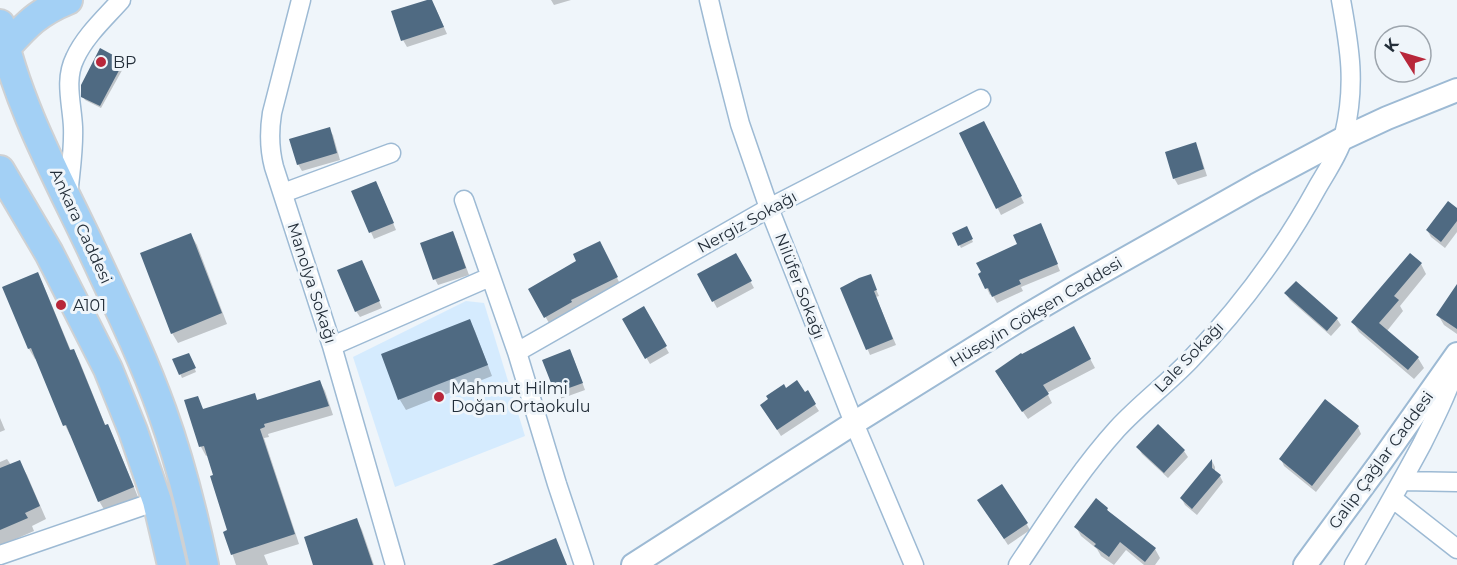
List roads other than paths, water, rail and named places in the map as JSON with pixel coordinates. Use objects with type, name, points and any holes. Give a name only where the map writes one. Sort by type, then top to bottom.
[{"type":"main road","points":[[2,42],[42,13],[68,0]]},
{"type":"main road","name":"Ankara Caddesi","points":[[2,42],[32,122],[120,311],[163,411],[187,492],[204,565]]},
{"type":"main road","points":[[0,170],[49,253],[108,369],[133,431],[157,501],[172,565]]},
{"type":"street","points":[[67,198],[73,148],[69,85],[71,70],[84,43],[121,0]]},
{"type":"street","name":"Manolya Sokağı","points":[[301,0],[272,113],[269,130],[270,149],[332,346],[395,565]]},
{"type":"street","name":"Nilüfer Sokağı","points":[[710,0],[718,42],[740,124],[769,208],[854,423],[914,565]]},
{"type":"street","name":"Lale Sokağı","points":[[1018,565],[1094,456],[1118,428],[1215,333],[1268,266],[1308,205],[1344,138],[1351,95],[1350,48],[1341,0]]},
{"type":"street","name":"Hüseyin Gökşen Caddesi","points":[[633,565],[854,423],[1068,291],[1344,138],[1457,90]]},
{"type":"street","name":"Nergiz Sokağı","points":[[517,352],[769,208],[981,99]]},
{"type":"street","points":[[283,193],[391,153]]},
{"type":"street","points":[[464,200],[517,352],[584,565]]},
{"type":"street","points":[[332,346],[490,277]]},
{"type":"street","name":"Galip Çağlar Caddesi","points":[[1305,565],[1457,354]]},
{"type":"street","points":[[1354,565],[1440,408],[1457,364]]},
{"type":"street","points":[[1402,481],[1457,482]]},
{"type":"street","points":[[1392,498],[1457,549]]},
{"type":"street","points":[[0,555],[157,501]]},
{"type":"place","name":"BP","points":[[101,62]]},
{"type":"place","name":"A101","points":[[61,305]]},
{"type":"place","name":"Mahmut Hilmi Doğan Ortaokulu","points":[[439,397]]}]
